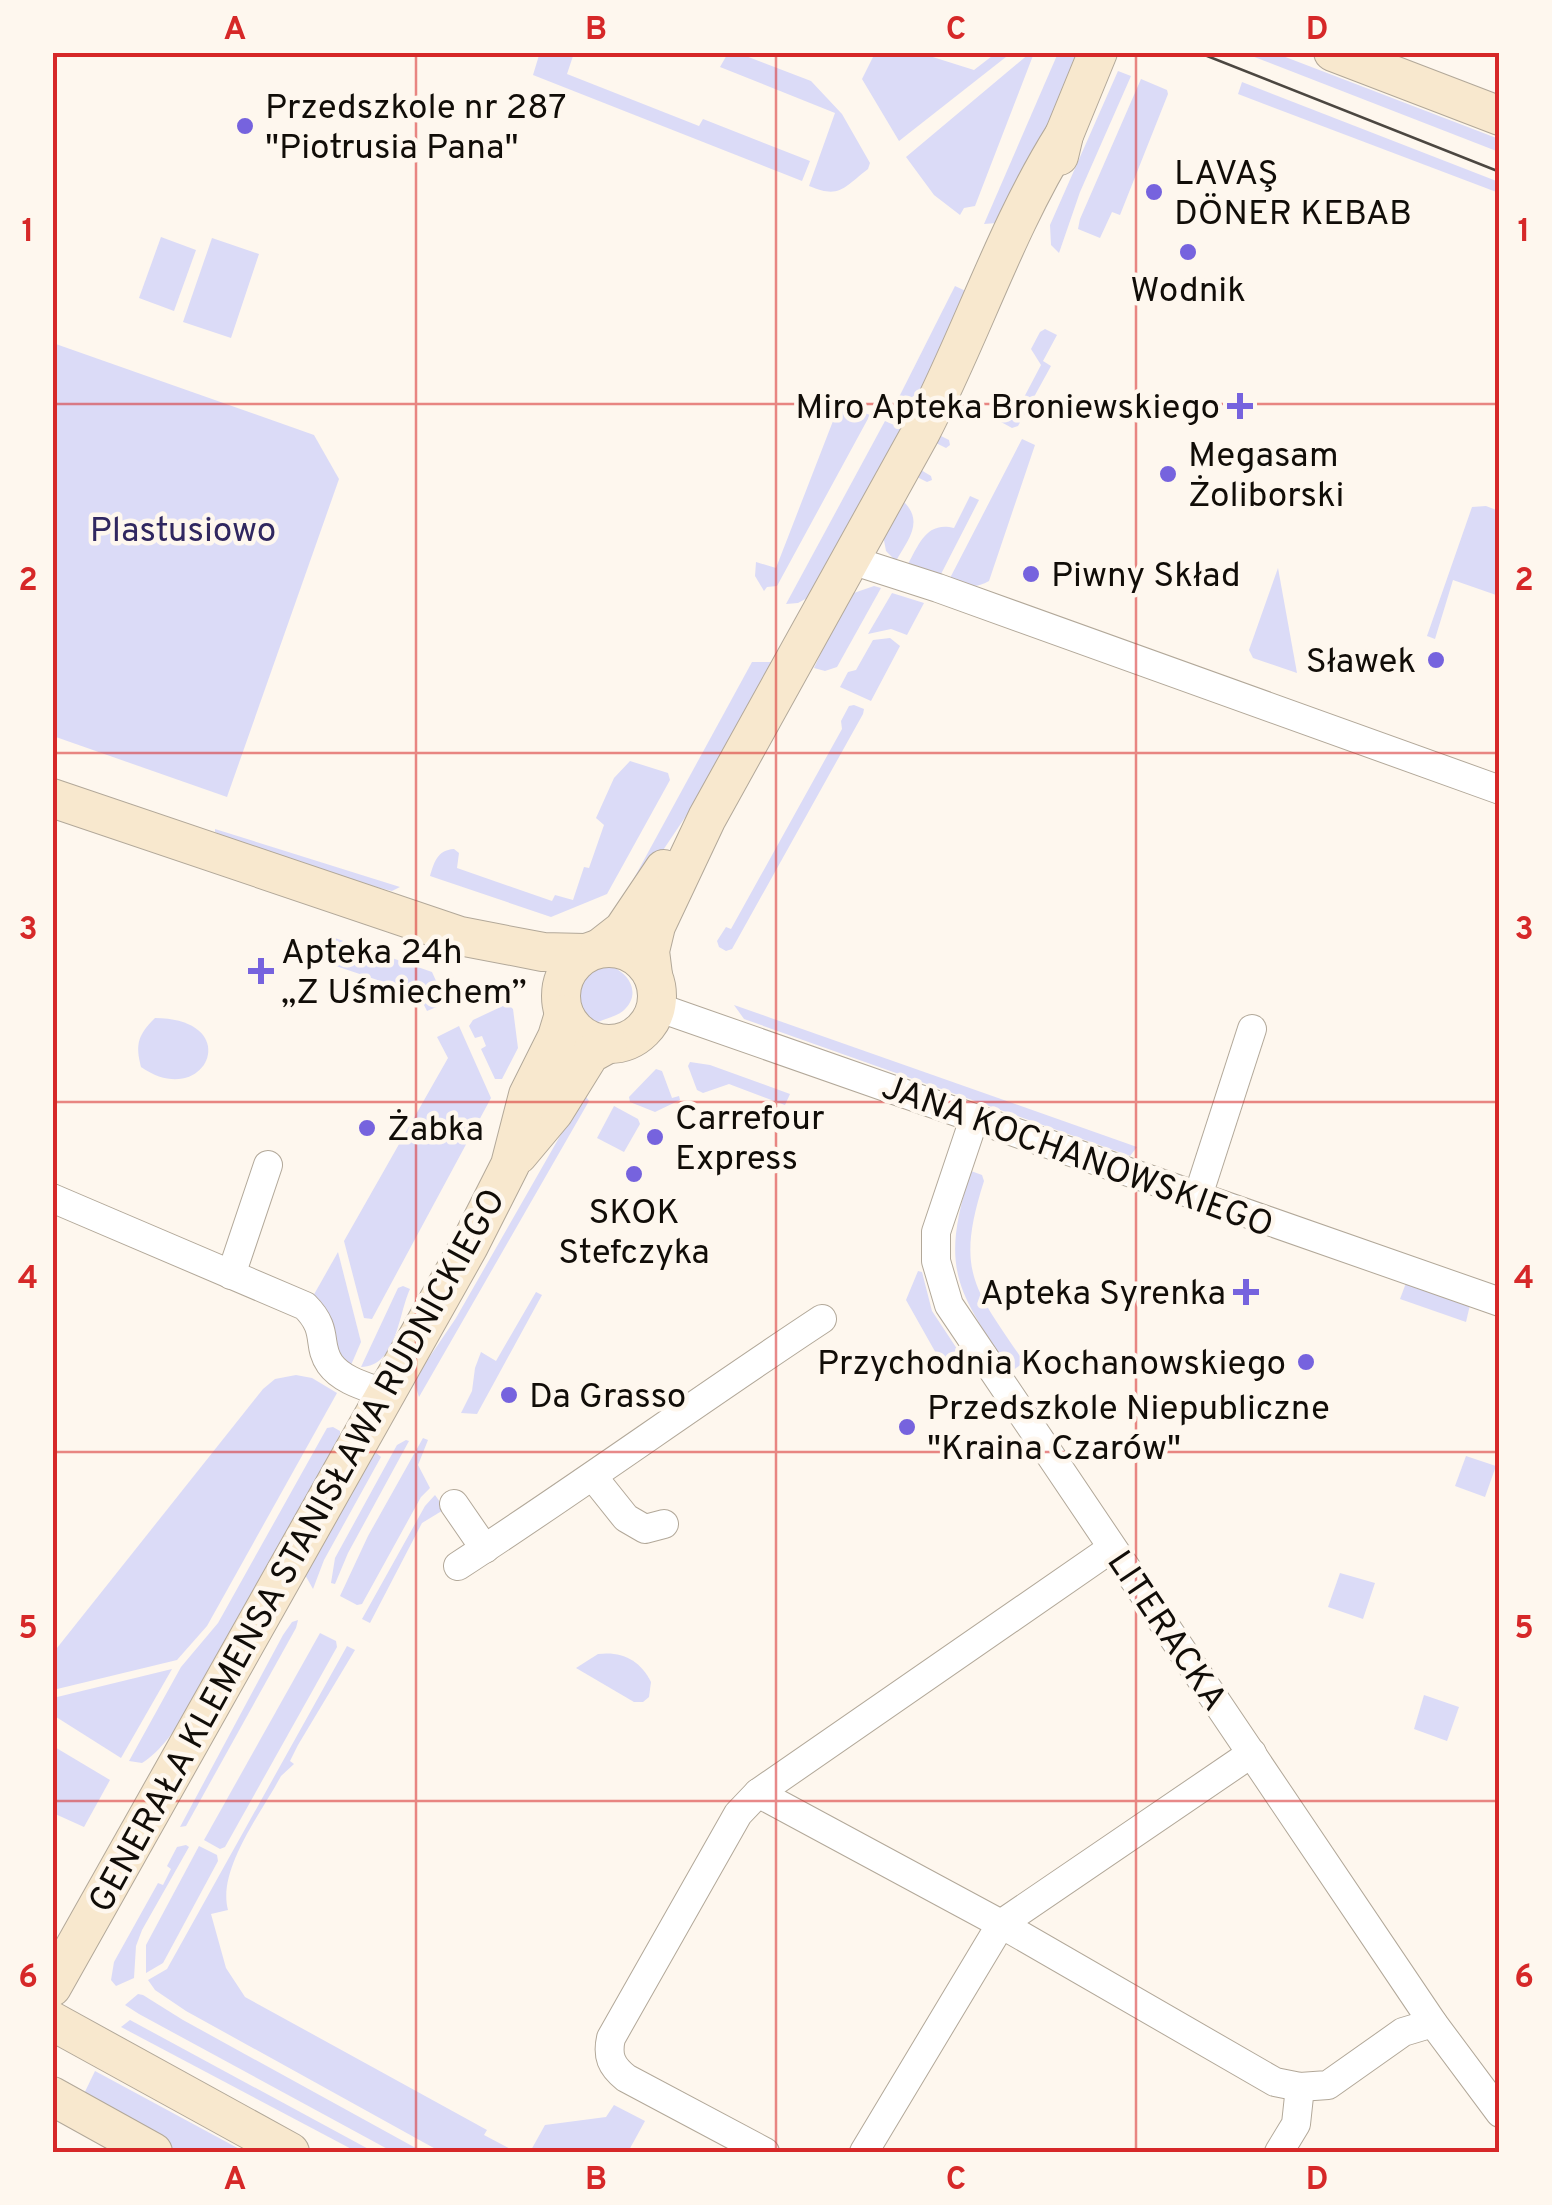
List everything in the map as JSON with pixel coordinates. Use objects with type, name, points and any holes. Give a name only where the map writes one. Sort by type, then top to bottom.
[{"type":"street","points":[[460,936],[562,1003],[579,1034],[592,1041],[624,1042],[650,1022],[655,991],[650,951],[656,926],[708,818],[952,372],[1002,247],[1032,185],[1064,135],[1098,52]]},
{"type":"street","points":[[1333,52],[1500,116]]},
{"type":"street","points":[[851,560],[1500,790]]},
{"type":"street","points":[[52,798],[460,936],[543,952],[615,947],[644,961],[655,991]]},
{"type":"street","points":[[562,1003],[568,969],[623,930],[680,847],[708,818]]},
{"type":"street","name":"JANA KOCHANOWSKIEGO","points":[[655,991],[974,1118],[1500,1302]]},
{"type":"street","name":"GENERAŁA KLEMENSA STANISŁAWA RUDNICKIEGO","points":[[52,1987],[469,1246],[510,1165],[528,1095],[557,1037],[562,1003]]},
{"type":"street","points":[[1197,1198],[1252,1029]]},
{"type":"street","name":"GENERAŁA KLEMENSA STANISŁAWA RUDNICKIEGO","points":[[510,1165],[554,1112],[590,1054],[608,1044]]},
{"type":"street","name":"LITERACKA","points":[[974,1118],[936,1232],[936,1261],[949,1305],[1433,2023],[1500,2113]]},
{"type":"street","points":[[231,1275],[268,1165]]},
{"type":"street","points":[[52,1198],[304,1306],[323,1332],[330,1364],[349,1380],[386,1394]]},
{"type":"street","points":[[458,1566],[594,1478],[690,1407],[822,1319]]},
{"type":"street","points":[[594,1478],[626,1518],[645,1529],[664,1524]]},
{"type":"street","points":[[454,1504],[485,1549]]},
{"type":"street","points":[[765,2152],[626,2078],[610,2060],[609,2048],[611,2038],[738,1814],[758,1793],[1112,1548]]},
{"type":"street","points":[[864,2152],[1001,1924],[1252,1753]]},
{"type":"street","points":[[758,1793],[1001,1924],[1274,2082],[1300,2087],[1328,2086],[1404,2032],[1433,2023]]},
{"type":"street","points":[[52,2021],[290,2152]]},
{"type":"street","points":[[1279,2152],[1296,2124],[1300,2087]]},
{"type":"street","points":[[52,2096],[153,2152]]},
{"type":"green space","points":[[540,52],[574,53],[567,74],[699,126],[703,119],[810,161],[802,181],[533,75]]},
{"type":"green space","points":[[728,53],[738,53],[811,81],[842,114],[870,163],[868,169],[835,191],[809,186],[835,113],[720,67]]},
{"type":"green space","points":[[875,53],[920,53],[974,70],[996,53],[1011,53],[899,141],[862,79]]},
{"type":"green space","points":[[1034,53],[975,206],[964,208],[960,215],[934,195],[906,157]]},
{"type":"green space","points":[[1058,53],[1082,53],[1008,215],[997,223],[984,224]]},
{"type":"green space","points":[[1244,53],[1275,53],[1499,139],[1499,152]]},
{"type":"green space","points":[[1118,71],[1131,76],[1080,192],[1059,253],[1051,245],[1050,225]]},
{"type":"green space","points":[[1141,79],[1167,90],[1168,94],[1120,215],[1112,212],[1100,238],[1078,229],[1080,219]]},
{"type":"green space","points":[[1242,82],[1499,182],[1499,193],[1238,94]]},
{"type":"green space","points":[[161,237],[196,250],[174,311],[139,298]]},
{"type":"green space","points":[[212,238],[259,254],[231,338],[183,322]]},
{"type":"green space","points":[[955,286],[972,294],[909,416],[894,407]]},
{"type":"green space","points":[[1045,329],[1057,335],[1043,361],[1051,366],[1018,426],[1012,428],[992,417],[994,412],[1012,420],[1041,365],[1031,349]]},
{"type":"green space","name":"Plastusiowo","points":[[53,343],[314,435],[339,479],[227,797],[53,736]]},
{"type":"green space","points":[[840,403],[870,415],[777,586],[764,591],[755,576],[756,562],[776,568]]},
{"type":"green space","points":[[885,421],[903,429],[809,597],[786,604]]},
{"type":"green space","points":[[939,435],[949,440],[950,445],[946,448],[936,443],[921,470],[932,480],[917,477],[904,502],[913,524],[896,561],[886,551],[883,535]]},
{"type":"green space","points":[[1022,439],[1035,445],[989,581],[974,586],[949,580]]},
{"type":"green space","points":[[970,496],[979,500],[940,576],[908,564],[930,531],[954,528]]},
{"type":"green space","points":[[1486,506],[1499,511],[1499,596],[1453,580],[1435,639],[1427,636],[1472,507]]},
{"type":"green space","points":[[1278,568],[1297,673],[1253,658],[1249,650]]},
{"type":"green space","points":[[874,586],[881,588],[837,667],[825,671],[814,668],[848,595]]},
{"type":"green space","points":[[892,593],[924,603],[907,635],[891,629],[868,634]]},
{"type":"green space","points":[[890,638],[900,646],[871,701],[840,687],[848,672],[856,670],[873,640]]},
{"type":"green space","points":[[752,662],[774,662],[692,807],[633,895],[627,891]]},
{"type":"green space","points":[[849,706],[864,709],[863,714],[732,949],[726,951],[717,941],[726,927],[731,929],[842,729],[841,721]]},
{"type":"green space","points":[[630,761],[668,773],[670,780],[607,894],[551,917],[430,876],[440,855],[454,849],[459,853],[457,868],[552,901],[555,895],[573,900],[604,825],[596,818],[614,778]]},
{"type":"green space","points":[[215,829],[400,887],[392,891],[302,866],[236,842]]},
{"type":"green space","points":[[332,937],[432,972],[446,1003],[427,1011],[422,1001],[412,997],[413,992],[324,962]]},
{"type":"green space","points":[[602,965],[625,975],[632,996],[623,1011],[592,1025],[581,1009],[578,992],[585,976]]},
{"type":"green space","points":[[507,1004],[513,1009],[518,1048],[502,1079],[495,1079],[481,1049],[486,1046],[482,1036],[475,1038],[469,1026],[473,1020]]},
{"type":"green space","points":[[734,1005],[1137,1147],[1130,1156],[744,1019]]},
{"type":"green space","points":[[155,1018],[183,1022],[201,1032],[208,1046],[206,1060],[198,1072],[183,1078],[164,1078],[141,1067],[139,1040]]},
{"type":"green space","points":[[459,1026],[491,1098],[372,1319],[364,1318],[344,1241],[448,1058],[437,1037]]},
{"type":"green space","points":[[690,1062],[710,1065],[790,1094],[785,1105],[729,1084],[703,1093],[697,1090]]},
{"type":"green space","points":[[656,1069],[662,1071],[672,1098],[679,1096],[680,1100],[655,1112],[630,1102],[629,1097]]},
{"type":"green space","points":[[584,1094],[589,1101],[419,1397],[415,1384],[418,1374],[456,1318]]},
{"type":"green space","points":[[614,1106],[640,1124],[624,1152],[597,1138]]},
{"type":"green space","points":[[971,1171],[982,1175],[984,1181],[971,1237],[974,1278],[1024,1362],[1011,1372],[977,1320],[959,1278],[956,1233]]},
{"type":"green space","points":[[338,1252],[361,1342],[351,1365],[343,1363],[312,1298]]},
{"type":"green space","points":[[918,1271],[922,1272],[932,1311],[967,1369],[937,1355],[906,1300]]},
{"type":"green space","points":[[1406,1283],[1470,1305],[1466,1322],[1400,1299]]},
{"type":"green space","points":[[398,1288],[410,1289],[389,1349],[373,1364],[361,1367]]},
{"type":"green space","points":[[536,1292],[542,1295],[477,1414],[461,1413],[472,1391],[481,1352],[496,1361]]},
{"type":"green space","points":[[296,1375],[312,1378],[337,1393],[207,1626],[177,1660],[53,1690],[53,1653],[263,1389],[275,1379]]},
{"type":"green space","points":[[333,1427],[340,1434],[328,1458],[195,1700],[155,1753],[142,1763],[129,1761],[181,1667],[218,1623],[327,1428]]},
{"type":"green space","points":[[423,1438],[428,1440],[418,1465],[430,1488],[421,1497],[362,1604],[357,1605],[340,1596],[368,1536]]},
{"type":"green space","points":[[409,1441],[335,1584],[331,1583],[335,1558],[397,1445]]},
{"type":"green space","points":[[373,1450],[381,1457],[324,1560],[313,1589],[304,1573]]},
{"type":"green space","points":[[1466,1456],[1496,1466],[1485,1497],[1455,1486]]},
{"type":"green space","points":[[435,1495],[445,1509],[422,1523],[370,1623],[362,1619],[425,1506]]},
{"type":"green space","points":[[1340,1573],[1375,1583],[1363,1619],[1328,1607]]},
{"type":"green space","points":[[298,1620],[186,1826],[180,1827],[283,1635]]},
{"type":"green space","points":[[320,1633],[336,1641],[337,1647],[225,1847],[220,1849],[204,1840]]},
{"type":"green space","points":[[347,1646],[355,1650],[298,1745],[290,1761],[294,1764],[281,1776],[235,1859],[226,1894],[228,1910],[211,1914],[226,1968],[245,1997],[487,2130],[484,2135],[516,2152],[441,2152],[186,2011],[155,1990],[148,1980],[167,1969]]},
{"type":"green space","points":[[598,1654],[615,1654],[636,1663],[651,1682],[649,1697],[634,1702],[576,1668]]},
{"type":"green space","points":[[172,1669],[121,1758],[53,1715],[53,1698]]},
{"type":"green space","points":[[1424,1695],[1459,1707],[1447,1741],[1414,1729]]},
{"type":"green space","points":[[53,1746],[110,1780],[84,1827],[53,1813]]},
{"type":"green space","points":[[199,1846],[217,1855],[218,1861],[163,1963],[146,1973],[146,1945]]},
{"type":"green space","points":[[177,1847],[189,1847],[142,1930],[136,1946],[134,1978],[116,1986],[111,1980],[114,1962],[158,1883],[163,1885]]},
{"type":"green space","points":[[138,1994],[423,2152],[393,2152],[125,2005]]},
{"type":"green space","points":[[130,2020],[374,2152],[357,2152],[121,2027]]},
{"type":"green space","points":[[95,2071],[245,2152],[176,2152],[81,2100]]},
{"type":"green space","points":[[614,2105],[645,2121],[628,2152],[530,2152],[545,2125],[606,2117]]},
{"type":"tram line","points":[[1197,52],[1500,172]]},
{"type":"place","name":"Przedszkole nr 287 \"Piotrusia Pana\"","points":[[245,126]]},
{"type":"place","name":"LAVAŞ DÖNER KEBAB","points":[[1154,192]]},
{"type":"place","name":"Wodnik","points":[[1188,252]]},
{"type":"place","name":"Miro Apteka Broniewskiego","points":[[1240,406]]},
{"type":"place","name":"Megasam Żoliborski","points":[[1168,474]]},
{"type":"place","name":"Piwny Skład","points":[[1031,574]]},
{"type":"place","name":"Sławek","points":[[1436,660]]},
{"type":"place","name":"Apteka 24h „Z Uśmiechem”","points":[[261,971]]},
{"type":"place","name":"Żabka","points":[[367,1128]]},
{"type":"place","name":"Carrefour Express","points":[[655,1137]]},
{"type":"place","name":"SKOK Stefczyka","points":[[634,1174]]},
{"type":"place","name":"Apteka Syrenka","points":[[1246,1292]]},
{"type":"place","name":"Przychodnia Kochanowskiego","points":[[1306,1362]]},
{"type":"place","name":"Da Grasso","points":[[509,1395]]},
{"type":"place","name":"Przedszkole Niepubliczne \"Kraina Czarów\"","points":[[907,1427]]}]
